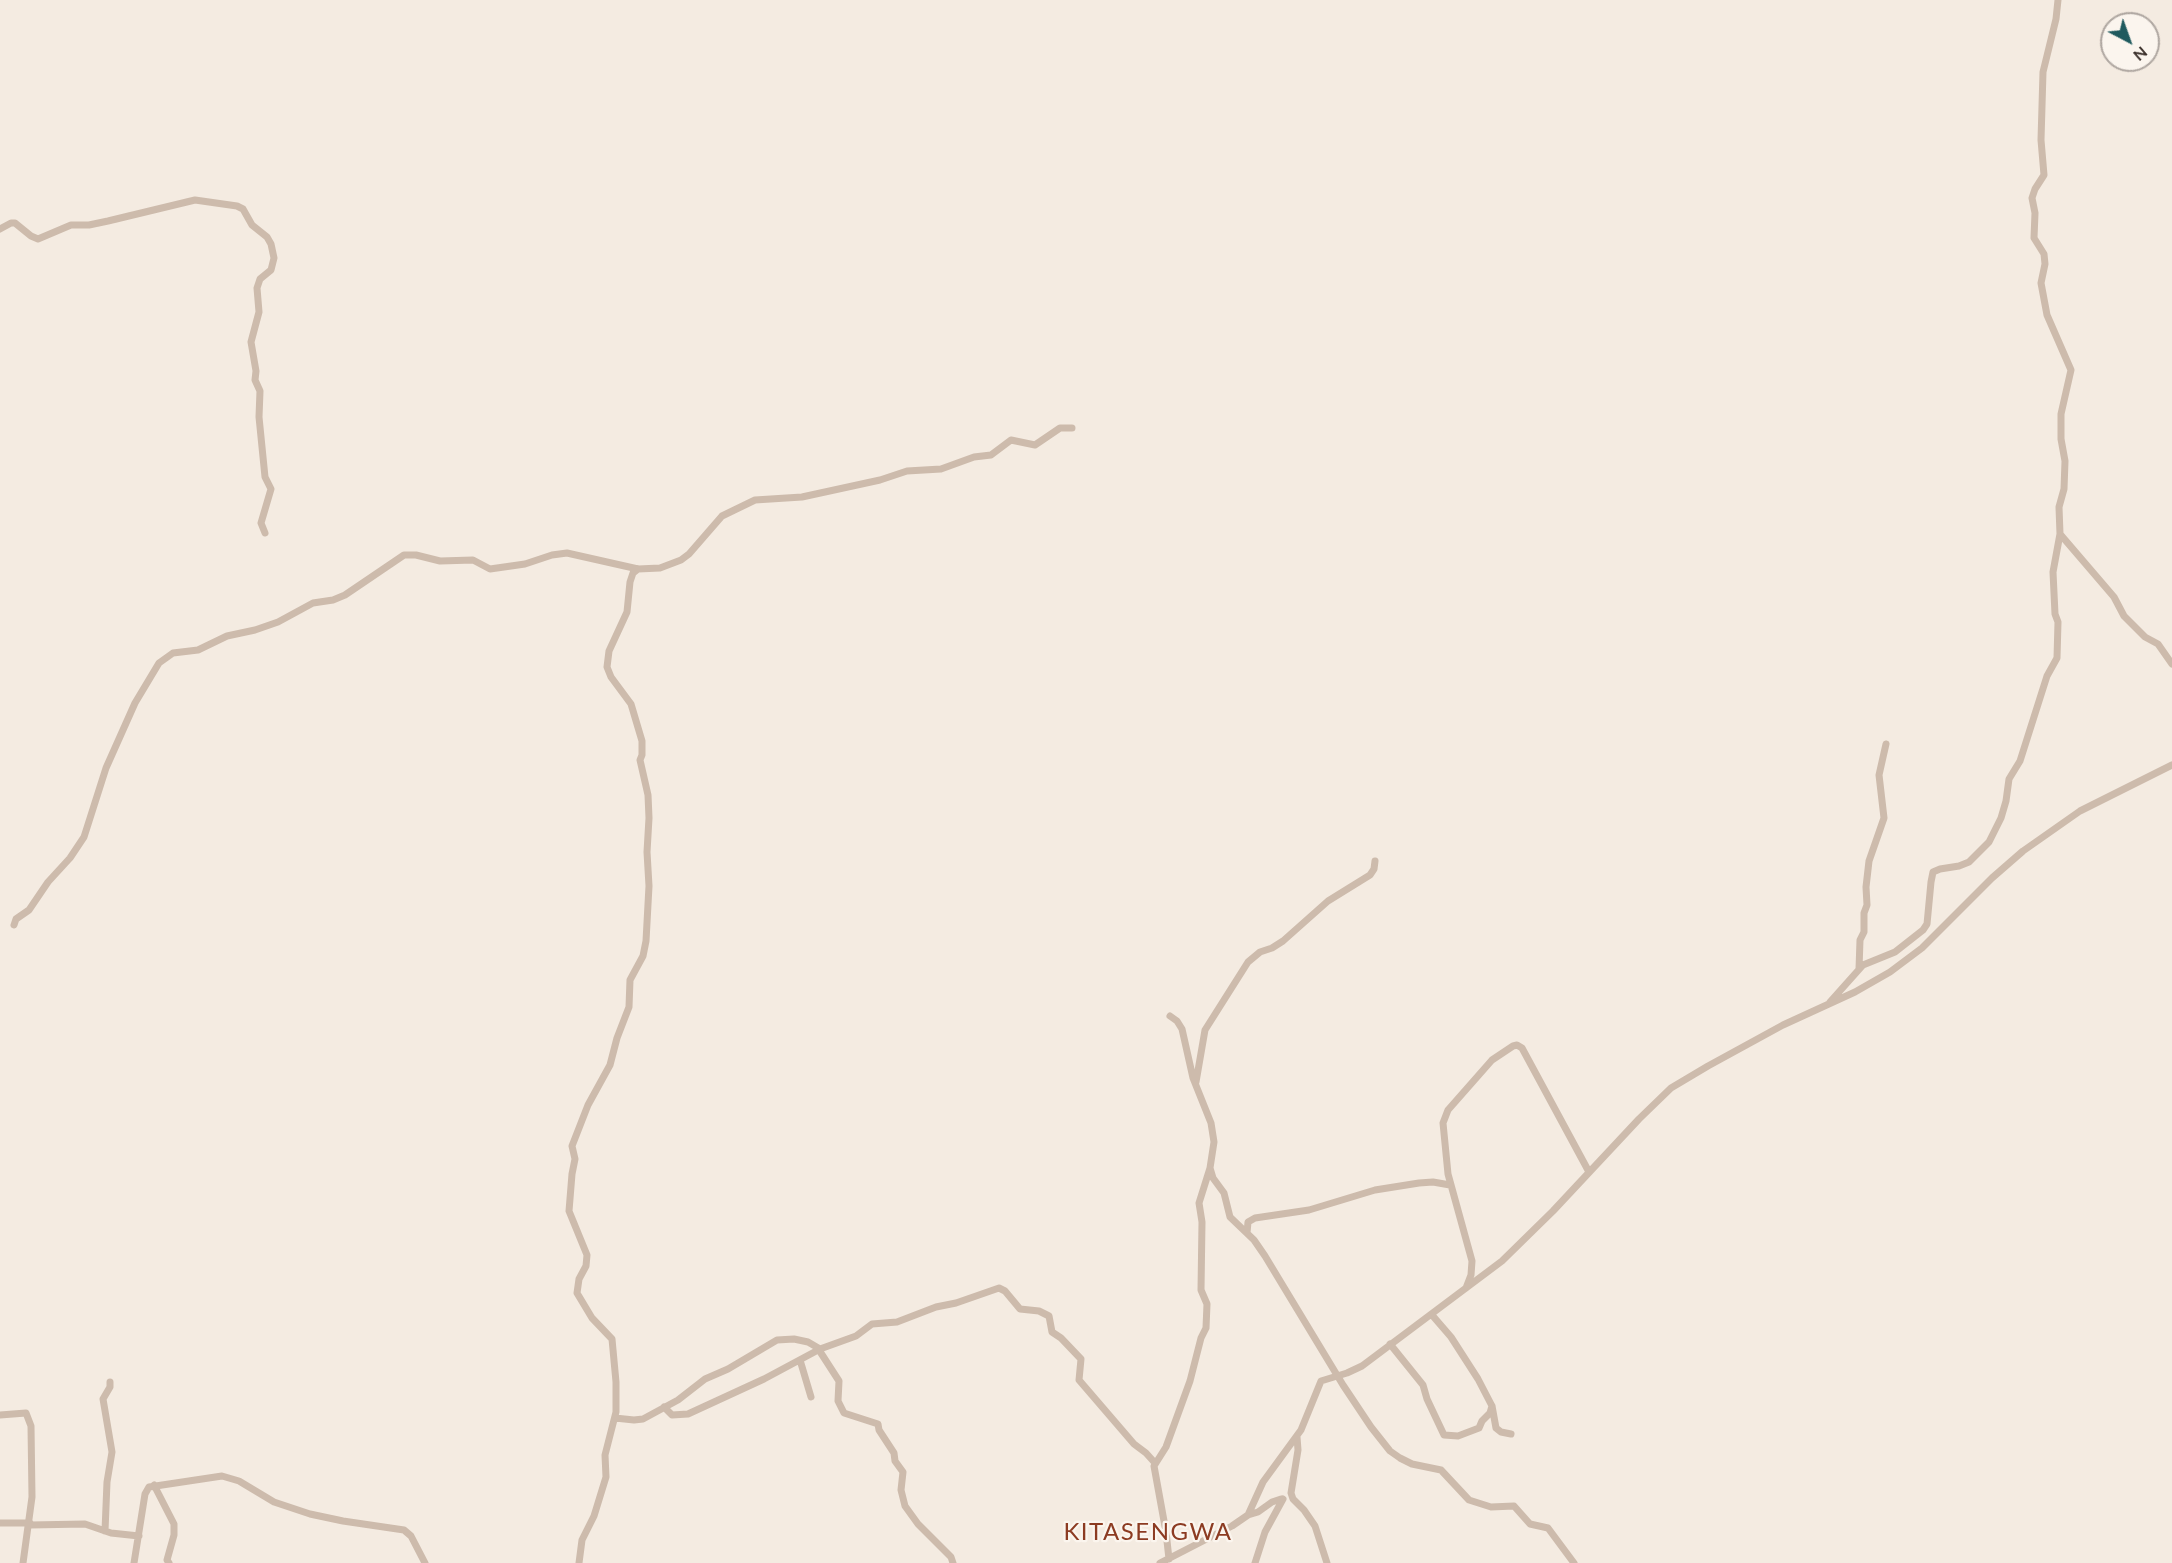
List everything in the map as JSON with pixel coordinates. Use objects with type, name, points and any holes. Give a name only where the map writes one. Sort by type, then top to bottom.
[{"type":"street","points":[[1828,1005],[1859,969],[1870,961],[1895,952],[1923,930],[1927,924],[1930,882],[1933,872],[1970,862],[1989,842],[2001,818],[2009,779],[2020,761],[2041,692],[2057,658],[2058,622],[2055,614],[2053,572],[2060,534],[2059,507],[2064,489],[2065,461],[2061,439],[2061,414],[2071,370],[2047,315],[2041,284],[2046,264],[2044,254],[2034,238],[2035,213],[2032,202],[2034,192],[2044,175],[2041,140],[2043,72],[2056,19],[2058,0]]},
{"type":"street","points":[[0,229],[15,223],[38,239],[71,225],[89,225],[195,200],[237,206],[243,209],[256,230],[267,237],[272,244],[274,258],[271,270],[260,279],[257,288],[259,312],[251,342],[256,371],[255,380],[260,391],[265,477],[271,489],[261,523],[265,533]]},
{"type":"street","points":[[14,925],[16,919],[29,910],[84,837],[106,768],[135,703],[159,663],[174,653],[198,650],[227,636],[278,622],[313,603],[339,597],[404,555],[416,555],[440,561],[473,560],[490,568],[525,564],[552,555],[567,553],[634,570],[660,568],[681,560],[694,549],[722,516],[755,500],[802,497],[880,480],[907,471],[941,469],[974,457],[991,455],[1011,440],[1035,445],[1060,429],[1072,428]]},
{"type":"street","points":[[2060,534],[2114,597],[2124,616],[2145,637],[2158,644],[2172,664]]},
{"type":"street","points":[[579,1563],[582,1540],[594,1516],[606,1477],[605,1455],[615,1418],[616,1383],[612,1339],[592,1318],[578,1297],[578,1282],[586,1266],[587,1255],[569,1208],[575,1159],[573,1140],[588,1105],[610,1065],[617,1038],[629,1008],[630,980],[643,956],[646,941],[649,818],[648,795],[640,760],[642,741],[631,704],[611,677],[607,667],[609,651],[627,612],[630,582],[634,570]]},
{"type":"street","points":[[1859,969],[1860,939],[1864,932],[1864,913],[1867,905],[1869,861],[1884,821],[1880,775],[1886,744]]},
{"type":"street","points":[[1248,1515],[1263,1482],[1305,1423],[1318,1385],[1324,1378],[1357,1368],[1432,1315],[1514,1250],[1671,1088],[1783,1026],[1873,983],[1906,961],[1953,920],[2003,867],[2072,817],[2172,765]]},
{"type":"street","points":[[1196,1088],[1205,1030],[1248,962],[1260,952],[1283,941],[1328,901],[1370,875],[1375,861]]},
{"type":"street","points":[[1155,1463],[1167,1447],[1206,1328],[1207,1304],[1201,1290],[1202,1222],[1199,1203],[1210,1168],[1213,1145],[1212,1127],[1190,1071],[1184,1035],[1180,1024],[1170,1016]]},
{"type":"street","points":[[1465,1289],[1471,1275],[1472,1261],[1450,1185],[1443,1123],[1445,1115],[1488,1065],[1504,1051],[1517,1045],[1524,1052],[1589,1172]]},
{"type":"street","points":[[1210,1168],[1213,1178],[1224,1193],[1230,1216],[1265,1256],[1337,1375],[1371,1427],[1390,1451],[1407,1462],[1441,1470],[1465,1497],[1473,1502],[1491,1507],[1514,1506],[1530,1524],[1548,1528],[1575,1563]]},
{"type":"street","points":[[1247,1233],[1248,1222],[1255,1218],[1309,1210],[1375,1190],[1433,1182],[1450,1185]]},
{"type":"street","points":[[664,1407],[672,1416],[688,1414],[764,1379],[819,1349],[856,1336],[872,1324],[897,1322],[936,1307],[961,1302],[999,1288],[1003,1289],[1020,1309],[1039,1311],[1049,1316],[1052,1332],[1081,1359],[1079,1380],[1102,1404],[1134,1444],[1155,1463],[1169,1559]]},
{"type":"street","points":[[1432,1315],[1451,1337],[1478,1378],[1492,1406],[1496,1428],[1501,1432],[1511,1434]]},
{"type":"street","points":[[615,1418],[641,1420],[705,1379],[728,1369],[777,1340],[794,1339],[808,1342],[819,1349],[838,1381],[838,1401],[844,1413],[878,1424],[879,1430],[894,1453],[895,1461],[903,1472],[901,1490],[905,1506],[918,1524],[951,1557],[953,1563]]},
{"type":"street","points":[[1390,1344],[1421,1381],[1444,1435],[1458,1436],[1479,1428],[1490,1413],[1492,1406]]},
{"type":"street","points":[[800,1360],[811,1397]]},
{"type":"street","points":[[105,1531],[107,1482],[112,1452],[103,1399],[111,1387],[110,1382]]},
{"type":"street","points":[[0,1415],[26,1413],[32,1431],[32,1497],[23,1563]]},
{"type":"street","points":[[1297,1437],[1298,1450],[1291,1493],[1293,1499],[1315,1526],[1327,1563]]},
{"type":"street","points":[[134,1563],[145,1494],[149,1487],[217,1476],[227,1477],[268,1499],[304,1512],[343,1521],[404,1530],[411,1536],[425,1563]]},
{"type":"street","points":[[154,1485],[174,1524],[174,1535],[167,1560],[169,1563]]},
{"type":"street","points":[[1255,1563],[1265,1532],[1276,1507],[1283,1499]]},
{"type":"street","points":[[1160,1563],[1232,1526],[1248,1515],[1255,1514],[1272,1502],[1293,1499]]},
{"type":"street","points":[[0,1523],[86,1524],[105,1531],[139,1536]]},
{"type":"district","name":"KITASENGWA","points":[[1148,1532]]}]
